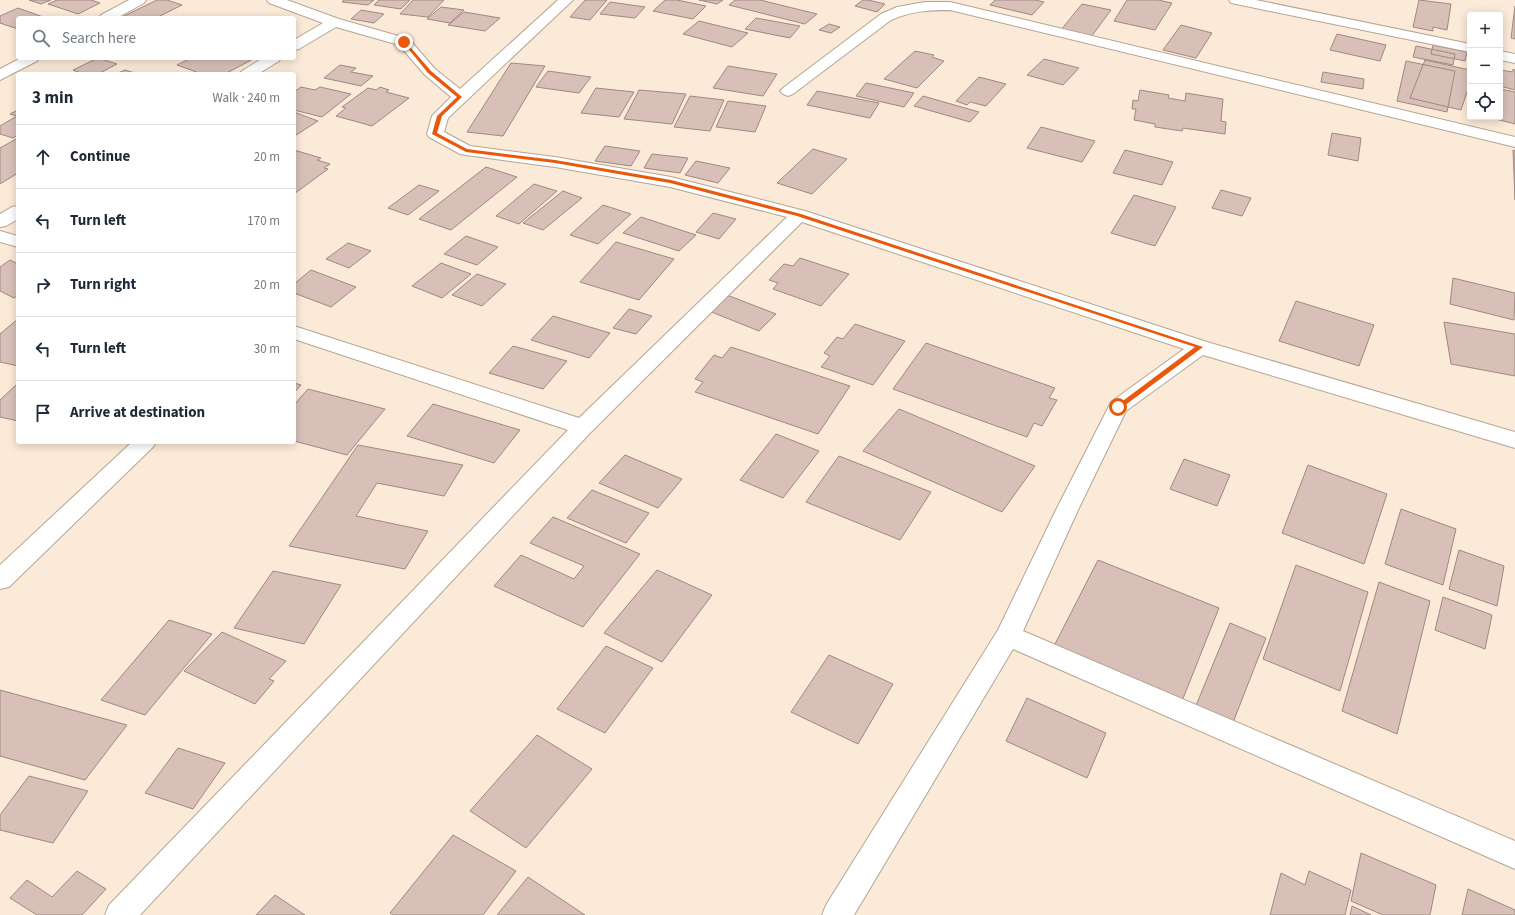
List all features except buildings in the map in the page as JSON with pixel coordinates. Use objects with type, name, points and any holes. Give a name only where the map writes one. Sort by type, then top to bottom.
[{"type":"street","points":[[110,16],[139,0]]},
{"type":"street","points":[[274,0],[334,22],[404,42],[430,72],[460,97]]},
{"type":"street","points":[[566,0],[440,116],[435,134],[466,150],[555,162],[671,182],[799,215],[1200,347],[1515,440]]},
{"type":"street","points":[[1236,0],[1467,47]]},
{"type":"street","points":[[788,91],[891,15],[902,9],[923,6],[950,6],[1515,142]]},
{"type":"street","points":[[296,45],[334,22]]},
{"type":"street","points":[[1503,56],[1515,58]]},
{"type":"street","points":[[0,75],[28,60]]},
{"type":"street","points":[[251,72],[271,60]]},
{"type":"street","points":[[0,222],[16,212]]},
{"type":"street","points":[[120,915],[583,427],[799,215]]},
{"type":"street","points":[[0,236],[16,241]]},
{"type":"street","points":[[296,333],[583,427]]},
{"type":"street","points":[[837,915],[1008,636],[1067,510],[1118,407],[1200,347]]},
{"type":"street","points":[[0,580],[144,444]]},
{"type":"street","points":[[1008,636],[1515,855]]},
{"type":"route","points":[[404,42],[430,72],[460,97],[440,116],[435,134],[466,150],[555,162],[671,182],[799,215],[1200,347],[1118,407]]}]
